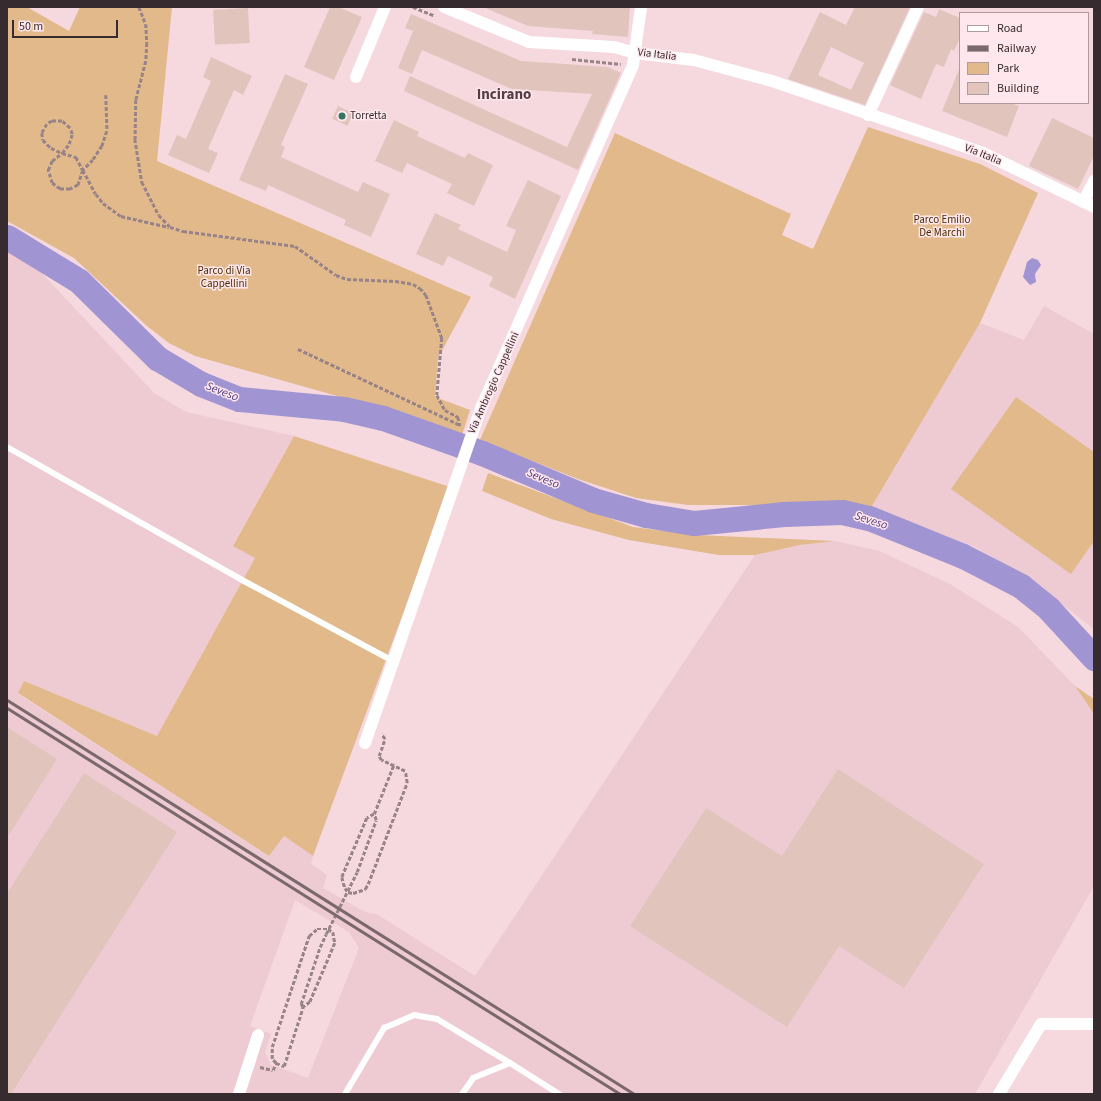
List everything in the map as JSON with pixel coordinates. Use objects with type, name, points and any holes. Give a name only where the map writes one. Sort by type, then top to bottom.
[{"type":"street","points":[[356,77],[385,7]]},
{"type":"street","name":"Via Italia","points":[[444,7],[529,42],[614,47],[635,53],[694,60],[772,81],[983,153],[1089,204]]},
{"type":"street","name":"Via Ambrogio Cappellini","points":[[365,743],[482,406],[609,122],[635,53],[641,7]]},
{"type":"street","points":[[868,115],[918,7]]},
{"type":"street","points":[[1089,204],[1094,181]]},
{"type":"street","points":[[999,1094],[1041,1024],[1094,1024]]},
{"type":"street","points":[[239,1094],[250,1064],[258,1035]]},
{"type":"lane","points":[[7,447],[242,580],[393,661]]},
{"type":"lane","points":[[345,1094],[384,1028],[414,1014],[437,1019],[559,1094]]},
{"type":"lane","points":[[462,1094],[473,1078],[510,1063]]},
{"type":"path","points":[[140,7],[146,24],[147,42],[146,61],[135,116],[138,163],[149,198],[159,215],[170,227]]},
{"type":"path","points":[[106,95],[108,116],[102,146],[94,160],[83,170],[78,185],[70,189],[60,189],[52,183],[48,170],[52,161],[62,153],[69,144],[72,134],[70,128],[62,121],[52,121],[42,133],[43,140],[51,148],[62,153],[76,157],[83,170],[103,203],[121,216],[224,237],[296,246],[336,275],[347,279],[394,281],[413,284],[420,288],[426,295],[442,338],[437,395],[445,410],[458,417],[460,430]]},
{"type":"path","points":[[298,349],[460,425]]},
{"type":"path","points":[[369,730],[384,735],[385,739],[380,756],[381,760],[394,764],[405,771],[407,783],[368,884],[365,889],[353,893],[345,888],[342,877],[367,818],[374,814],[394,764]]},
{"type":"path","points":[[303,1007],[310,1002],[335,943],[333,932],[328,929],[317,929],[309,936],[272,1047],[272,1059],[276,1063],[284,1066],[303,1007],[302,999],[326,934],[351,884],[376,820],[374,814]]},
{"type":"path","points":[[250,1064],[273,1070],[276,1063]]},
{"type":"shaded area","points":[[7,250],[37,268],[154,393],[186,412],[294,436],[233,545],[255,558],[157,736],[24,681],[18,694],[269,856],[284,836],[313,856],[311,864],[327,875],[323,888],[363,911],[378,915],[475,976],[755,555],[800,545],[835,541],[879,551],[950,584],[1018,627],[1075,686],[1094,714],[1094,886],[975,1094],[7,1094]],"holes":[[[295,900],[349,932],[359,948],[308,1078],[271,1065],[265,1052],[271,1034],[250,1026]]]},
{"type":"shaded area","points":[[1032,258],[1038,260],[1041,265],[1035,274],[1036,282],[1030,285],[1023,277],[1027,262]]},
{"type":"shaded area","points":[[1044,306],[1094,334],[1094,629],[1028,578],[975,547],[924,527],[869,511],[980,323],[1024,340]]},
{"type":"green space","name":"Parco di Via Cappellini","points":[[7,7],[27,7],[69,31],[80,7],[172,7],[157,161],[471,297],[438,358],[435,397],[470,410],[462,435],[362,403],[195,356],[169,343],[147,326],[74,258],[7,221]]},
{"type":"green space","name":"Parco Emilio De Marchi","points":[[868,127],[980,164],[1038,193],[980,323],[869,511],[808,505],[688,505],[636,498],[578,479],[480,440],[615,133],[791,214],[782,235],[813,249]]},
{"type":"green space","points":[[1016,397],[1094,452],[1094,541],[1071,574],[951,489]]},
{"type":"green space","points":[[294,436],[450,487],[313,856],[284,836],[269,856],[18,693],[24,681],[157,736],[255,558],[233,546]]},
{"type":"green space","points":[[488,473],[633,527],[697,535],[835,541],[800,545],[755,555],[719,555],[629,540],[551,519],[482,491]]},
{"type":"green space","points":[[1075,686],[1094,699],[1094,714]]},
{"type":"building","points":[[330,7],[338,7],[362,17],[334,80],[304,67]]},
{"type":"building","points":[[483,7],[630,7],[628,37],[592,34],[593,31],[528,26]]},
{"type":"building","points":[[855,7],[910,7],[865,105],[788,79],[820,12],[846,25]],"holes":[[[831,47],[864,63],[851,90],[818,75]]]},
{"type":"building","points":[[248,8],[250,43],[215,45],[213,10]]},
{"type":"building","points":[[939,9],[959,18],[959,40],[954,51],[951,49],[944,67],[936,64],[921,99],[890,85],[924,12],[936,17]]},
{"type":"building","points":[[411,14],[521,61],[608,67],[621,73],[578,170],[404,91],[410,76],[567,147],[592,94],[512,89],[422,50],[412,74],[398,68],[413,31],[405,28]]},
{"type":"building","points":[[211,57],[252,76],[243,95],[234,90],[208,149],[218,153],[209,173],[168,155],[177,135],[186,139],[211,81],[203,77]]},
{"type":"building","points":[[959,69],[959,104],[1014,104],[1019,106],[1007,137],[942,111]]},
{"type":"building","points":[[285,74],[308,84],[281,145],[285,147],[281,157],[358,192],[363,182],[390,194],[371,237],[344,225],[346,220],[268,185],[266,191],[239,180]]},
{"type":"building","name":"Torretta","points":[[338,106],[353,113],[347,126],[332,119]]},
{"type":"building","points":[[1052,118],[1094,138],[1094,156],[1078,189],[1029,166]]},
{"type":"building","points":[[394,120],[419,132],[417,136],[465,158],[468,153],[493,165],[474,206],[447,193],[452,184],[407,163],[402,173],[375,161]]},
{"type":"building","points":[[528,180],[561,196],[515,299],[489,286],[493,277],[448,256],[443,266],[416,254],[435,213],[461,225],[458,229],[507,252],[516,230],[506,226]]},
{"type":"building","points":[[7,727],[57,759],[7,838]]},
{"type":"building","points":[[838,769],[984,864],[904,988],[839,946],[787,1027],[630,926],[706,808],[782,856]]},
{"type":"building","points":[[84,773],[177,832],[11,1094],[7,1094],[7,893]]},
{"type":"waterway","name":"Seveso","points":[[7,237],[79,281],[157,358],[201,384],[239,399],[344,409],[383,418],[482,453],[593,500],[646,515],[694,523],[784,514],[842,512],[869,518],[963,556],[1021,586],[1049,609],[1094,658]]},
{"type":"railway","points":[[7,700],[634,1094]]},
{"type":"railway","points":[[7,708],[620,1094]]},
{"type":"place","name":"Torretta","points":[[342,116]]},
{"type":"district","name":"Incirano","points":[[504,95]]}]
